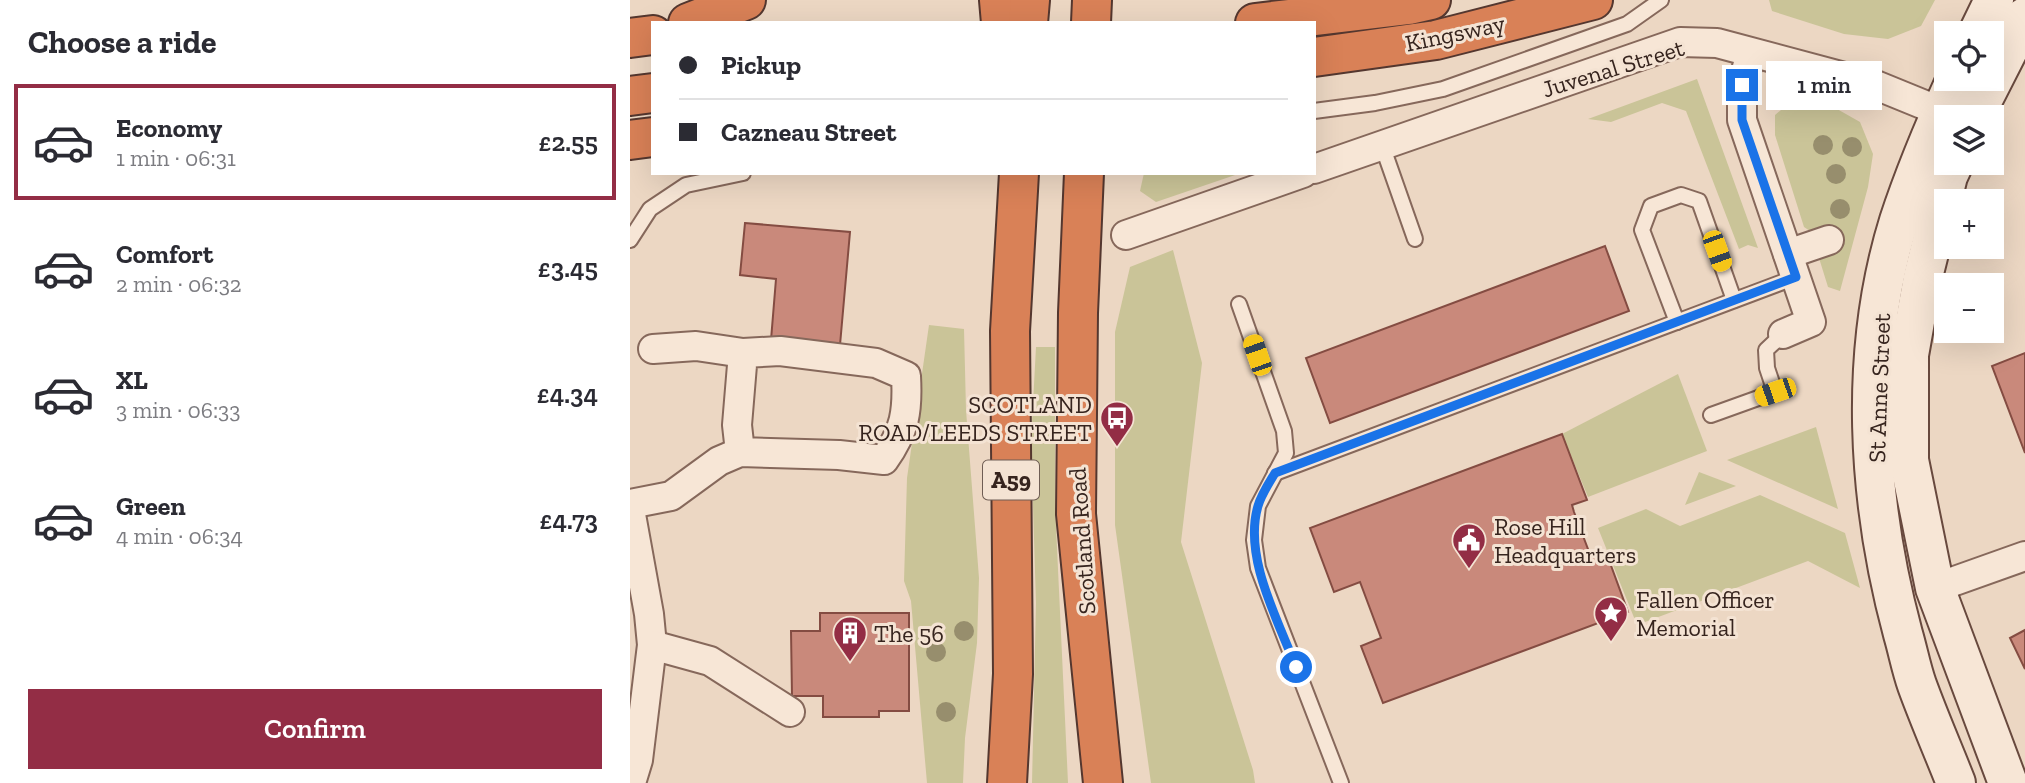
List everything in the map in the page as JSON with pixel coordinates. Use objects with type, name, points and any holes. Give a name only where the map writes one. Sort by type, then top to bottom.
[{"type":"highway","points":[[693,21],[746,0]]},
{"type":"highway","points":[[999,0],[1001,21]]},
{"type":"highway","points":[[1028,21],[1030,0]]},
{"type":"highway","name":"Kingsway","points":[[1272,21],[1431,0]]},
{"type":"highway","name":"Kingsway","points":[[1316,57],[1436,40],[1593,0]]},
{"type":"highway","points":[[630,38],[651,35]]},
{"type":"highway","points":[[630,96],[651,93]]},
{"type":"highway","points":[[630,140],[651,137]]},
{"type":"highway","name":"A59","points":[[1007,783],[1013,674],[1010,331],[1019,175]]},
{"type":"highway","name":"Scotland Road","points":[[1084,175],[1078,304],[1076,514],[1103,783]]},
{"type":"main road","points":[[1984,21],[1994,0]]},
{"type":"main road","name":"St Anne Street","points":[[1957,105],[2025,17]]},
{"type":"main road","name":"St Anne Street","points":[[1934,134],[1927,143],[1899,223],[1882,298],[1875,357],[1872,433],[1880,522],[1890,586],[1916,683],[1956,783]]},
{"type":"main road","name":"St Anne Street","points":[[1948,175],[1923,278],[1909,355],[1909,460],[1935,588],[2008,783]]},
{"type":"street","name":"Juvenal Street","points":[[1316,168],[1680,42],[1717,43],[1952,105]]},
{"type":"street","points":[[1751,53],[1742,85],[1742,120],[1811,322],[1783,334]]},
{"type":"street","points":[[1126,235],[1297,175]]},
{"type":"street","points":[[1792,265],[1829,240]]},
{"type":"street","points":[[631,783],[638,760],[652,645],[640,617],[630,506],[671,496],[719,461],[740,452],[839,455],[884,460],[898,441],[907,399],[906,376],[876,363],[780,351],[743,353],[696,346],[653,349]]},
{"type":"street","points":[[740,452],[737,425],[743,353]]},
{"type":"street","points":[[1935,588],[2025,556]]},
{"type":"street","points":[[652,645],[710,661],[790,712]]},
{"type":"lane","points":[[1316,111],[1376,103],[1443,89],[1627,24],[1661,0]]},
{"type":"lane","points":[[1382,145],[1415,239]]},
{"type":"lane","points":[[630,240],[650,209],[686,185],[734,175]]},
{"type":"lane","points":[[1677,322],[1642,230],[1651,206],[1681,195],[1699,201],[1734,300]]},
{"type":"lane","points":[[1275,473],[1734,300],[1792,265]]},
{"type":"lane","points":[[1239,304],[1284,431],[1286,453],[1258,506],[1254,540],[1258,568],[1341,783]]},
{"type":"lane","points":[[1711,415],[1775,392],[1767,368],[1766,350],[1783,334]]},
{"type":"shaded area","points":[[1769,0],[1935,0],[1921,26],[1888,39],[1844,34],[1772,11]]},
{"type":"shaded area","points":[[1697,79],[1758,248],[1748,245],[1739,249],[1686,111],[1662,103],[1611,122],[1588,119]]},
{"type":"shaded area","points":[[1799,95],[1830,105],[1860,122],[1873,154],[1868,187],[1840,291],[1828,287],[1819,258],[1837,252],[1829,231],[1816,235],[1804,227],[1775,135],[1775,115]]},
{"type":"shaded area","points":[[1144,175],[1235,175],[1156,202],[1140,191]]},
{"type":"shaded area","points":[[1173,250],[1202,363],[1181,542],[1255,783],[1151,783],[1115,525],[1115,332],[1130,267]]},
{"type":"shaded area","points":[[929,325],[964,329],[966,410],[979,578],[977,643],[965,738],[963,783],[927,783],[911,601],[904,581],[907,478]]},
{"type":"shaded area","points":[[1036,347],[1055,347],[1055,505],[1068,783],[1032,783],[1036,603],[1031,441]]},
{"type":"shaded area","points":[[1678,374],[1707,451],[1588,497],[1562,434]]},
{"type":"shaded area","points":[[1816,427],[1838,509],[1727,460]]},
{"type":"shaded area","points":[[1699,472],[1736,486],[1685,505]]},
{"type":"shaded area","points":[[1760,495],[1845,533],[1860,588],[1808,561],[1637,625],[1598,528],[1646,509],[1680,526]]},
{"type":"building","points":[[745,223],[850,232],[840,345],[771,340],[776,279],[740,275]]},
{"type":"building","points":[[1605,246],[1629,311],[1330,423],[1306,358]]},
{"type":"building","points":[[2025,353],[2025,453],[1992,366]]},
{"type":"building","name":"Rose Hill Headquarters","points":[[1562,434],[1587,500],[1572,505],[1574,512],[1591,557],[1606,552],[1628,612],[1383,703],[1361,646],[1381,638],[1360,582],[1334,592],[1310,528]]},
{"type":"building","name":"The 56","points":[[820,613],[909,613],[909,711],[879,711],[879,717],[823,717],[823,696],[792,696],[791,631],[820,631]]},
{"type":"building","points":[[2025,630],[2025,669],[2010,638]]},
{"type":"place","name":"SCOTLAND ROAD/LEEDS STREET","points":[[1117,448]]},
{"type":"place","name":"Rose Hill Headquarters","points":[[1469,570]]},
{"type":"place","name":"Fallen Officer Memorial","points":[[1611,643]]},
{"type":"place","name":"The 56","points":[[850,663]]},
{"type":"route","points":[[1296,667],[1258,568],[1254,540],[1258,506],[1275,473],[1796,277],[1742,120],[1742,85]]}]
